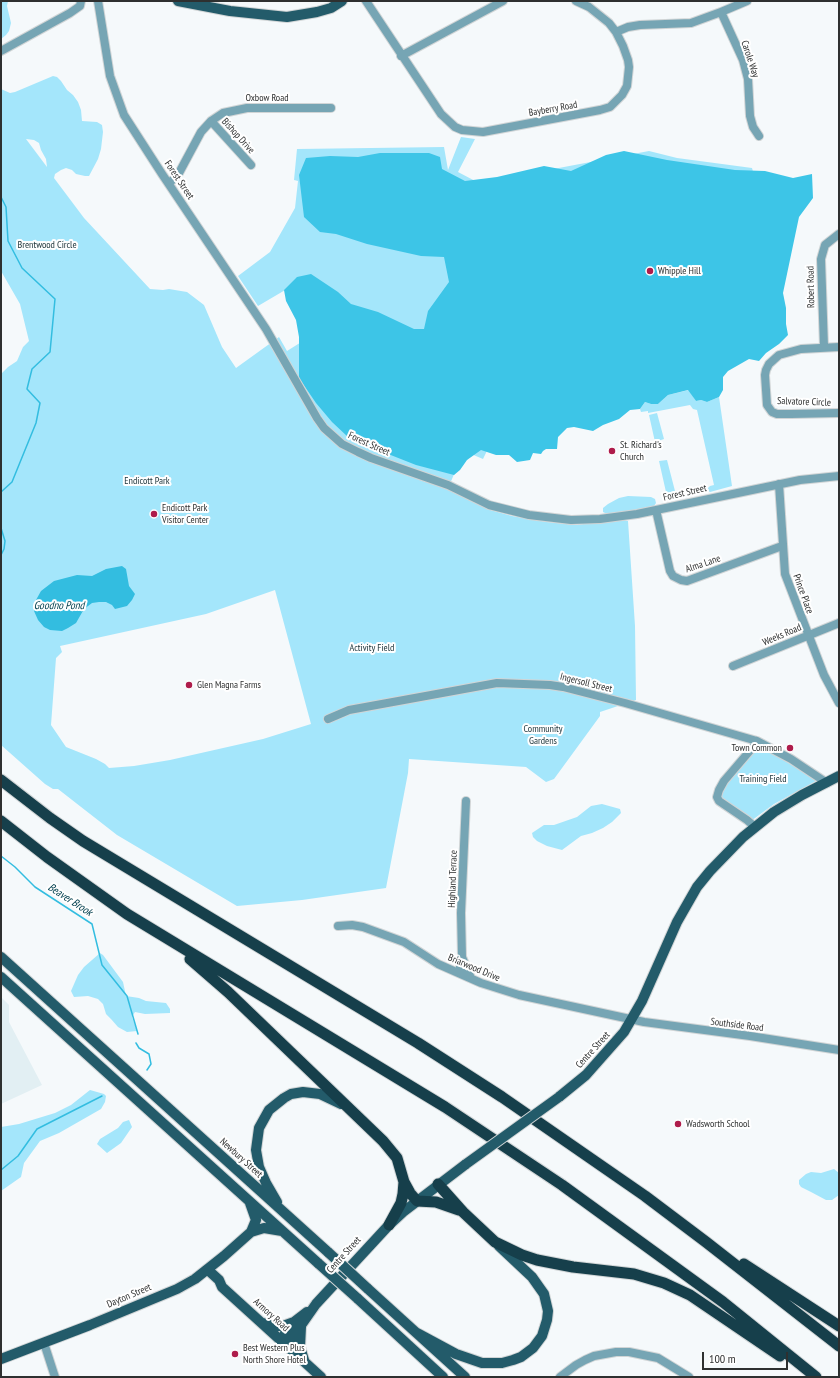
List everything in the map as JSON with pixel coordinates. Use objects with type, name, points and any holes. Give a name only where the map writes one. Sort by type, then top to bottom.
[{"type":"highway","points":[[1,780],[50,818],[83,841],[411,1039],[502,1097],[645,1196],[839,1346]]},
{"type":"highway","points":[[1,821],[99,895],[154,930],[438,1102],[556,1181],[723,1302],[816,1377]]},
{"type":"highway","points":[[154,930],[228,992],[391,1151],[398,1161],[404,1182],[410,1193],[417,1201],[436,1202],[448,1205],[463,1212]]},
{"type":"highway","points":[[389,1225],[400,1203],[403,1194],[404,1182]]},
{"type":"highway","points":[[438,1184],[463,1212],[495,1242],[522,1255],[537,1260],[560,1265],[634,1274],[650,1278],[676,1288],[811,1377]]},
{"type":"highway","points":[[706,1242],[747,1266],[839,1326]]},
{"type":"main road","points":[[178,1],[230,11],[287,17],[331,8],[342,1]]},
{"type":"main road","name":"Centre Street","points":[[283,1342],[291,1339],[297,1325],[309,1314],[316,1304],[389,1225],[438,1184],[559,1098],[596,1065],[624,1032],[632,1020],[677,922],[691,896],[722,857],[755,827],[786,804],[839,776]]},
{"type":"main road","name":"Newbury Street","points":[[1,957],[466,1377]]},
{"type":"main road","points":[[1,977],[443,1377]]},
{"type":"main road","points":[[282,1211],[266,1183],[259,1167],[257,1157],[256,1145],[259,1128],[269,1110],[291,1094],[303,1092],[320,1094],[329,1097],[347,1107]]},
{"type":"main road","points":[[250,1202],[256,1220],[251,1232]]},
{"type":"main road","points":[[251,1232],[264,1228],[282,1231]]},
{"type":"main road","name":"Dayton Street","points":[[1,1359],[177,1289],[205,1272],[251,1232]]},
{"type":"main road","points":[[417,1333],[456,1354],[482,1363],[502,1363],[513,1360],[521,1357],[533,1348],[542,1336],[547,1320],[548,1310],[544,1294],[532,1277],[495,1242]]},
{"type":"main road","points":[[220,1284],[219,1270],[224,1256]]},
{"type":"main road","name":"Armory Road","points":[[205,1272],[321,1377]]},
{"type":"main road","points":[[260,1322],[275,1326],[297,1325],[300,1347],[306,1363]]},
{"type":"street","points":[[1,51],[70,13],[80,6],[81,1]]},
{"type":"street","name":"Forest Street","points":[[98,1],[110,76],[121,108],[168,184],[266,329],[317,418],[327,431],[342,444],[372,458],[448,484],[490,505],[529,515],[573,520],[619,517],[800,480],[839,476]]},
{"type":"street","name":"Bayberry Road","points":[[366,1],[441,114],[449,122],[462,130],[483,132],[577,116],[610,107],[622,95],[627,86],[628,60],[616,32],[609,23],[598,14],[576,1]]},
{"type":"street","points":[[402,56],[503,1]]},
{"type":"street","points":[[616,32],[628,27],[640,25],[691,23],[747,1]]},
{"type":"street","name":"Carole Way","points":[[721,12],[743,60],[748,79],[750,116],[759,136]]},
{"type":"street","name":"Oxbow Road","points":[[168,184],[179,173],[201,132],[211,121],[223,114],[247,108],[331,108]]},
{"type":"street","name":"Bishop Drive","points":[[211,121],[251,165]]},
{"type":"street","name":"Robert Road","points":[[824,347],[821,259],[825,246],[839,234]]},
{"type":"street","name":"Salvatore Circle","points":[[839,347],[824,347],[793,351],[779,356],[772,361],[766,370],[767,405],[769,409],[776,414],[839,413]]},
{"type":"street","name":"Prince Place","points":[[779,484],[785,574],[824,676],[839,703]]},
{"type":"street","name":"Alma Lane","points":[[656,510],[670,571],[677,579],[687,581],[782,546]]},
{"type":"street","name":"Weeks Road","points":[[734,666],[839,623]]},
{"type":"street","name":"Ingersoll Street","points":[[328,719],[349,710],[497,683],[550,685],[625,703],[757,741],[791,758],[827,783]]},
{"type":"street","points":[[755,827],[719,801],[717,797],[724,781],[757,741]]},
{"type":"street","name":"Highland Terrace","points":[[460,973],[460,960],[462,957],[461,913],[466,801]]},
{"type":"street","name":"Briarwood Drive","points":[[338,926],[352,925],[363,927],[404,942],[438,964],[497,989],[632,1020]]},
{"type":"street","name":"Highland Terrace","points":[[462,957],[471,978]]},
{"type":"street","name":"Southside Road","points":[[632,1020],[671,1027],[750,1036],[839,1050]]},
{"type":"street","points":[[44,1343],[55,1377]]},
{"type":"street","points":[[560,1377],[584,1360],[604,1354],[629,1352],[658,1358],[689,1377]]},
{"type":"shaded area","points":[[624,151],[667,160],[735,170],[765,171],[793,178],[812,174],[813,198],[799,217],[783,293],[786,308],[788,335],[779,344],[766,353],[759,361],[749,359],[728,371],[723,377],[723,390],[719,397],[707,402],[701,400],[696,401],[688,390],[668,395],[658,404],[645,402],[640,409],[630,410],[619,419],[603,425],[593,431],[574,427],[567,428],[558,437],[557,449],[546,449],[541,454],[533,453],[530,460],[517,462],[509,455],[496,455],[481,450],[467,460],[460,470],[454,475],[416,465],[348,437],[332,422],[316,403],[299,378],[299,337],[296,320],[286,301],[284,290],[297,277],[311,274],[338,292],[351,304],[378,312],[414,329],[424,329],[428,311],[449,282],[444,257],[421,256],[367,244],[336,234],[320,232],[304,217],[299,175],[306,158],[330,156],[358,157],[380,153],[429,153],[440,157],[442,169],[465,181],[497,177],[544,166],[571,171],[606,155]]},
{"type":"shaded area","points":[[1,997],[9,1005],[9,1022],[42,1085],[1,1104]]},
{"type":"green space","points":[[1,1],[8,1],[7,6],[11,23],[9,31],[1,39]]},
{"type":"green space","name":"Endicott Park","points":[[53,76],[57,77],[78,102],[81,110],[82,121],[97,122],[102,125],[103,132],[101,149],[98,159],[89,176],[76,174],[72,170],[66,168],[55,174],[54,178],[84,218],[150,289],[169,289],[187,292],[204,305],[222,347],[236,368],[279,337],[287,351],[322,329],[292,286],[258,306],[238,276],[270,252],[295,208],[298,181],[294,180],[297,149],[444,147],[448,170],[461,137],[475,139],[458,172],[479,183],[649,151],[677,158],[752,168],[785,284],[497,430],[483,459],[464,451],[449,486],[487,509],[512,516],[576,525],[618,519],[628,521],[635,626],[636,700],[600,712],[600,716],[554,779],[546,782],[526,767],[409,759],[408,773],[386,888],[302,900],[237,906],[117,835],[58,789],[53,789],[45,784],[1,745],[1,374],[17,361],[23,347],[29,341],[20,304],[1,271],[1,89],[10,93]],"holes":[[[26,139],[34,140],[39,143],[46,159],[47,167]],[[275,590],[311,724],[263,739],[170,760],[134,766],[109,768],[96,759],[66,747],[51,725],[56,658],[62,652],[60,646],[206,614]]]},
{"type":"green space","points":[[689,390],[696,401],[701,400],[707,402],[719,397],[732,486],[710,492],[708,491],[710,486],[714,485],[697,410],[693,409],[690,405],[648,413],[648,411],[641,412],[640,409],[645,402],[658,404],[668,395]]},
{"type":"green space","points":[[657,413],[664,439],[655,442],[649,415]]},
{"type":"green space","points":[[667,460],[675,491],[667,493],[659,461]]},
{"type":"green space","points":[[628,496],[651,497],[655,499],[656,503],[654,506],[634,511],[610,514],[603,512],[603,508],[608,504],[619,498]]},
{"type":"green space","name":"Training Field","points":[[760,746],[816,781],[774,804],[751,821],[721,799],[720,791],[754,749]]},
{"type":"green space","points":[[602,804],[620,809],[621,813],[603,828],[581,836],[562,850],[547,846],[537,841],[533,837],[532,833],[544,825],[554,825],[577,817],[591,806]]},
{"type":"green space","points":[[100,953],[123,982],[126,996],[139,998],[146,1001],[166,1003],[170,1009],[170,1013],[145,1014],[135,1012],[132,1017],[137,1031],[127,1032],[118,1027],[106,1014],[103,1004],[98,999],[88,996],[74,997],[71,991],[78,975],[84,967]]},
{"type":"green space","points":[[90,1090],[106,1096],[105,1102],[101,1109],[59,1133],[40,1141],[24,1163],[21,1177],[1,1191],[1,1127],[19,1124],[55,1113],[71,1105]]},
{"type":"green space","points":[[129,1120],[132,1127],[121,1143],[107,1153],[97,1144],[100,1139],[118,1128],[123,1122]]},
{"type":"green space","points":[[834,1169],[839,1173],[839,1195],[832,1200],[826,1200],[801,1187],[799,1184],[799,1180],[806,1174],[811,1172],[821,1173]]},
{"type":"water","name":"Goodno Pond","points":[[122,566],[126,569],[129,586],[135,594],[127,606],[115,609],[112,605],[106,602],[92,603],[84,609],[76,623],[62,631],[50,630],[44,627],[38,620],[34,611],[36,600],[41,591],[54,581],[77,575],[92,576],[106,569]]},
{"type":"waterway","name":"Beaver Brook","points":[[1,197],[6,207],[8,241],[22,268],[55,299],[50,352],[32,369],[27,389],[40,403],[36,423],[12,482],[1,492]]},
{"type":"waterway","name":"Beaver Brook","points":[[1,528],[5,541],[4,549],[1,555]]},
{"type":"waterway","name":"Beaver Brook","points":[[1,856],[15,867],[35,887],[92,924],[102,965],[127,996],[138,1034]]},
{"type":"waterway","name":"Beaver Brook","points":[[136,1043],[139,1048],[149,1054],[151,1064],[147,1070]]},
{"type":"waterway","name":"Beaver Brook","points":[[1,1170],[18,1156],[37,1129],[102,1096]]},
{"type":"place","name":"Whipple Hill","points":[[650,271]]},
{"type":"place","name":"St. Richard's Church","points":[[612,451]]},
{"type":"place","name":"Endicott Park Visitor Center","points":[[154,514]]},
{"type":"place","name":"Glen Magna Farms","points":[[189,685]]},
{"type":"place","name":"Town Common","points":[[790,748]]},
{"type":"place","name":"Wadsworth School","points":[[678,1124]]},
{"type":"place","name":"Best Western Plus North Shore Hotel","points":[[235,1354]]},
{"type":"park label","name":"Brentwood Circle","points":[[47,245]]},
{"type":"park label","name":"Activity Field","points":[[372,648]]},
{"type":"park label","name":"Community Gardens","points":[[543,734]]}]
